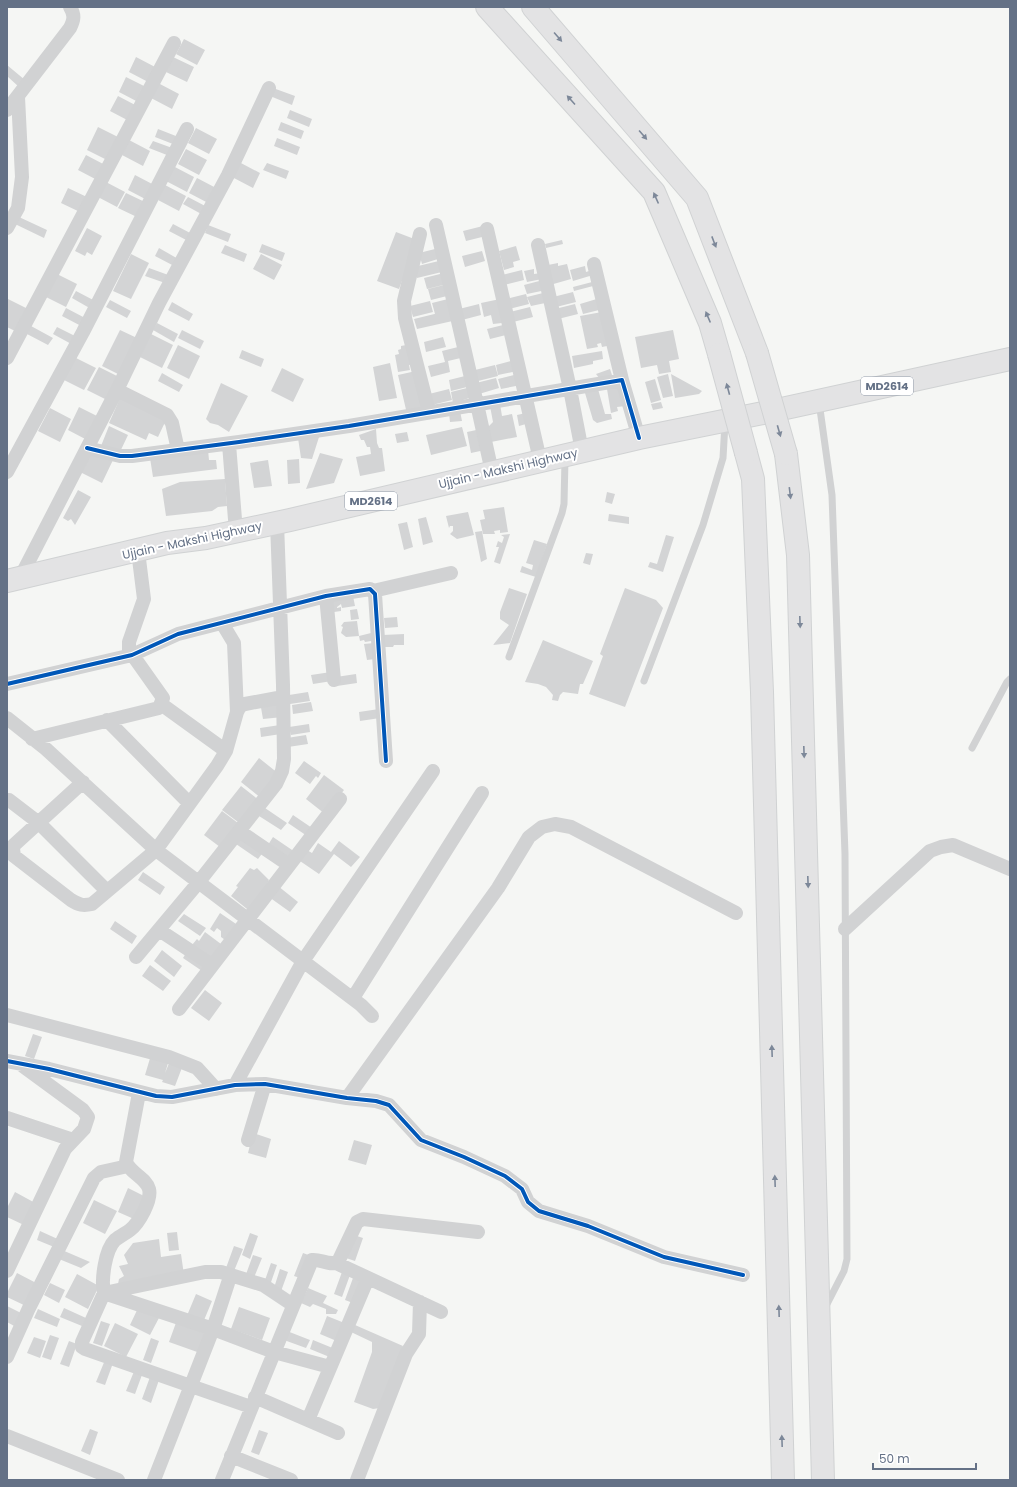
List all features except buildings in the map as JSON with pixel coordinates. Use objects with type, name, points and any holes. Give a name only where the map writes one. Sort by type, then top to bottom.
[{"type":"main road","points":[[487,7],[654,192],[710,323],[753,479],[762,692],[783,1480]]},
{"type":"main road","points":[[533,7],[697,198],[757,353],[786,454],[798,555],[823,1480]]},
{"type":"main road","name":"Ujjain - Makshi Highway","points":[[13,580],[167,543],[206,538],[277,523],[574,452],[819,401],[1010,358]]},
{"type":"street","points":[[7,110],[70,28],[74,18],[70,7]]},
{"type":"street","points":[[7,358],[174,43]]},
{"type":"street","points":[[13,580],[87,448],[159,303],[228,175],[269,88]]},
{"type":"street","points":[[7,228],[18,208],[22,177],[18,96]]},
{"type":"street","points":[[7,472],[83,332],[187,129]]},
{"type":"street","points":[[436,225],[492,472]]},
{"type":"street","points":[[486,229],[540,460]]},
{"type":"street","points":[[420,234],[406,287],[404,301],[405,312],[429,412]]},
{"type":"street","points":[[538,245],[570,389],[574,452]]},
{"type":"street","points":[[594,264],[622,380],[639,438]]},
{"type":"street","points":[[87,448],[120,456],[132,456],[229,444],[622,380]]},
{"type":"street","points":[[117,390],[167,415],[172,423],[178,450]]},
{"type":"street","points":[[229,444],[236,532]]},
{"type":"street","points":[[136,957],[198,883],[276,784],[282,771],[284,759],[284,697],[277,523]]},
{"type":"street","points":[[32,739],[159,708],[163,698],[128,650],[129,642],[144,599],[138,551]]},
{"type":"street","points":[[7,684],[132,655],[178,634],[326,596],[366,589],[373,591],[451,573]]},
{"type":"street","points":[[373,591],[375,594],[386,762]]},
{"type":"street","points":[[326,596],[334,680]]},
{"type":"street","points":[[222,623],[234,643],[237,712]]},
{"type":"street","points":[[83,782],[14,845],[13,848],[14,856],[80,906],[92,904],[156,850],[217,766],[226,751],[240,706],[284,697]]},
{"type":"street","points":[[161,704],[226,751]]},
{"type":"street","points":[[7,718],[32,739],[46,748],[156,850],[352,998],[372,1016]]},
{"type":"street","points":[[107,720],[189,803]]},
{"type":"street","points":[[235,1085],[303,961],[433,771]]},
{"type":"street","points":[[352,998],[482,794]]},
{"type":"street","points":[[179,1009],[340,799]]},
{"type":"street","points":[[9,800],[39,822],[107,891]]},
{"type":"street","points":[[347,1098],[498,888],[529,837],[542,827],[555,824],[571,827],[736,913]]},
{"type":"street","points":[[239,831],[289,865]]},
{"type":"street","points":[[845,929],[930,851],[941,846],[953,845],[1010,869]]},
{"type":"street","points":[[159,930],[212,965]]},
{"type":"street","points":[[7,1015],[169,1057],[191,1066],[216,1089]]},
{"type":"street","points":[[14,1062],[50,1069],[138,1093],[156,1096],[172,1097],[235,1085],[265,1084],[347,1098],[376,1100],[388,1105],[422,1140],[505,1176],[522,1189],[528,1202],[539,1211],[588,1226],[664,1257],[743,1275]]},
{"type":"street","points":[[7,1271],[65,1149],[84,1129],[88,1117],[83,1110],[14,1062]]},
{"type":"street","points":[[248,1140],[265,1084]]},
{"type":"street","points":[[138,1093],[126,1162],[128,1166],[147,1184],[150,1190],[149,1198],[140,1219],[132,1229],[115,1240],[110,1249],[102,1276],[104,1293],[82,1342],[82,1347],[191,1385],[253,1402],[308,1420],[338,1433]]},
{"type":"street","points":[[7,1118],[73,1140]]},
{"type":"street","points":[[7,1357],[94,1178],[101,1172],[128,1166]]},
{"type":"street","points":[[336,1264],[339,1261],[357,1222],[363,1219],[478,1232]]},
{"type":"street","points":[[222,1480],[312,1260],[315,1259],[336,1264],[441,1312]]},
{"type":"street","points":[[104,1293],[205,1272],[221,1272],[263,1285],[293,1305]]},
{"type":"street","points":[[308,1420],[368,1278]]},
{"type":"street","points":[[154,1480],[213,1329],[228,1283]]},
{"type":"street","points":[[104,1293],[213,1329],[274,1352],[330,1367]]},
{"type":"street","points":[[357,1480],[406,1354],[419,1334],[420,1302]]},
{"type":"street","points":[[7,1436],[118,1480]]},
{"type":"street","points":[[231,1456],[291,1480]]},
{"type":"lane","points":[[819,401],[832,495],[846,854],[847,1259],[844,1271],[819,1318]]},
{"type":"lane","points":[[644,681],[703,526],[722,458],[725,420]]},
{"type":"lane","points":[[509,657],[562,513],[565,477],[574,452]]},
{"type":"lane","points":[[972,748],[1010,679]]},
{"type":"cycle path","points":[[87,448],[120,456],[132,456],[349,426],[622,380],[639,438]]},
{"type":"cycle path","points":[[7,684],[132,655],[178,634],[326,596],[370,589],[375,594],[386,761]]},
{"type":"cycle path","points":[[7,1061],[49,1069],[156,1096],[172,1097],[235,1085],[265,1084],[347,1098],[376,1101],[389,1105],[421,1140],[464,1157],[505,1176],[522,1189],[528,1202],[539,1211],[588,1226],[664,1257],[743,1275]]}]
